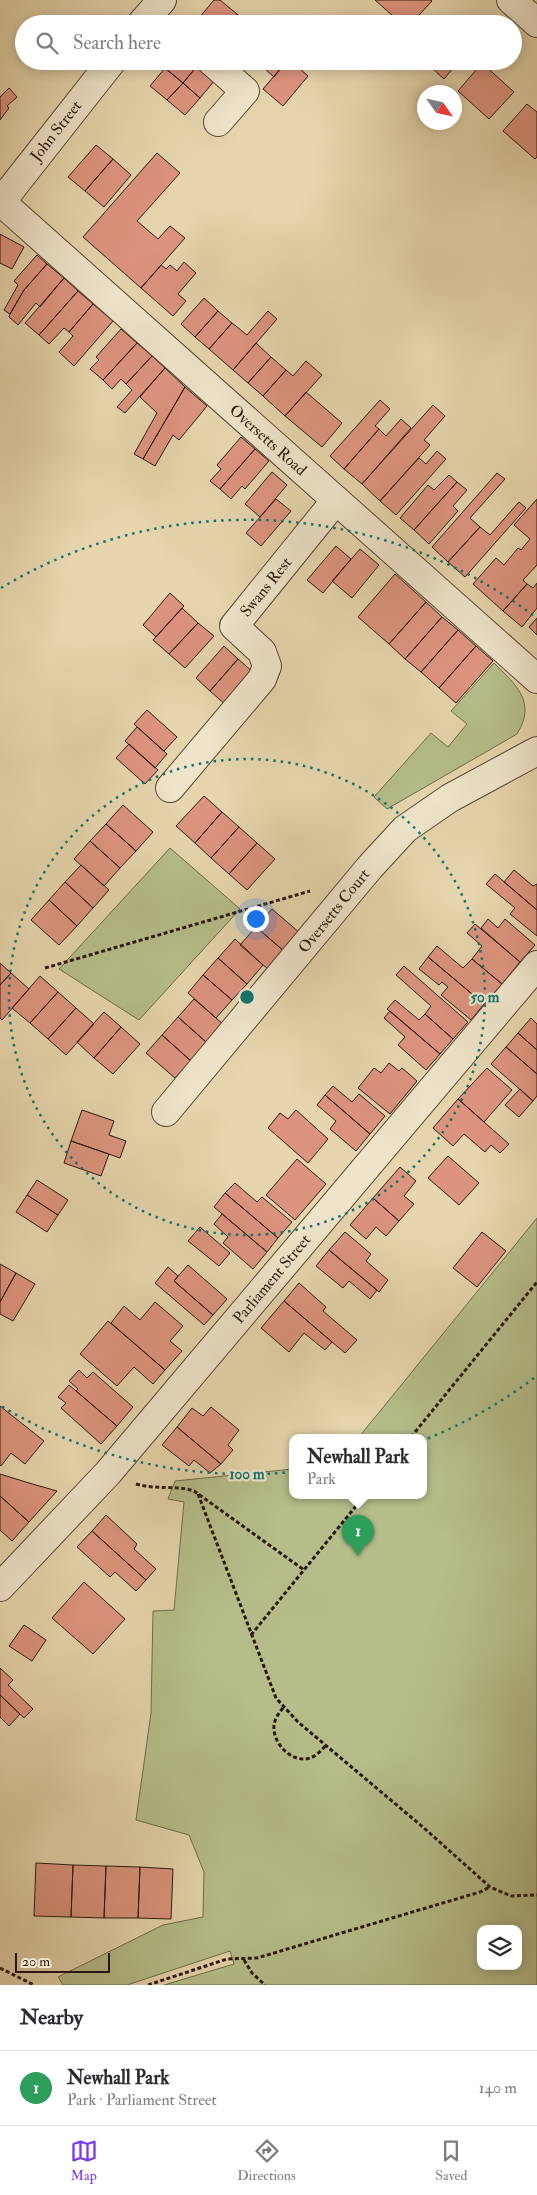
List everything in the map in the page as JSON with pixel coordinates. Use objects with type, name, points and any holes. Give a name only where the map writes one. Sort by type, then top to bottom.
[{"type":"street","points":[[511,0],[537,23]]},
{"type":"street","name":"John Street","points":[[0,201],[105,70]]},
{"type":"street","points":[[218,122],[245,91],[221,70]]},
{"type":"street","name":"Oversetts Road","points":[[0,201],[537,679]]},
{"type":"street","name":"Swans Rest","points":[[170,788],[262,678],[267,666],[262,652],[234,626],[336,500]]},
{"type":"street","name":"Oversetts Court","points":[[166,1112],[370,867],[405,829],[450,798],[537,751]]},
{"type":"street","name":"Parliament Street","points":[[0,1588],[108,1473],[537,965]]},
{"type":"path","points":[[45,968],[316,889]]},
{"type":"path","points":[[413,1434],[537,1282]]},
{"type":"path","points":[[108,1473],[146,1487],[174,1489],[182,1487],[198,1494],[304,1570]]},
{"type":"path","points":[[198,1494],[276,1698],[283,1708],[490,1888],[511,1896],[537,1895]]},
{"type":"path","points":[[251,1635],[362,1499]]},
{"type":"path","points":[[283,1708],[277,1716],[274,1726],[275,1737],[280,1746],[289,1754],[300,1759],[310,1758],[326,1745]]},
{"type":"path","points":[[148,1985],[227,1959],[244,1960],[285,1950],[490,1888]]},
{"type":"path","points":[[244,1960],[252,1973],[264,1985]]},
{"type":"path","points":[[0,1968],[34,1985]]},
{"type":"green space","points":[[494,663],[516,687],[524,703],[523,723],[517,734],[387,809],[374,797],[431,733],[448,747],[467,724],[451,711]]},
{"type":"green space","points":[[170,848],[240,909],[139,1020],[59,969]]},
{"type":"green space","points":[[537,1218],[537,1985],[164,1985],[234,1964],[230,1951],[127,1985],[63,1985],[58,1977],[163,1925],[203,1917],[204,1872],[189,1835],[136,1820],[151,1713],[153,1611],[174,1610],[184,1502],[168,1499],[175,1481],[289,1469],[289,1499],[427,1499],[427,1434],[361,1434]]},
{"type":"building","points":[[214,0],[220,0],[237,14],[236,15],[202,15]]},
{"type":"building","points":[[375,0],[432,1],[419,15],[392,15]]},
{"type":"building","points":[[163,70],[167,70],[183,83],[167,100],[150,86]]},
{"type":"building","points":[[167,70],[194,70],[183,83]]},
{"type":"building","points":[[194,70],[204,70],[215,80],[200,98],[183,83]]},
{"type":"building","points":[[266,70],[280,70],[274,77]]},
{"type":"building","points":[[279,70],[301,70],[308,76],[283,106],[263,89]]},
{"type":"building","points":[[434,70],[452,70],[444,79]]},
{"type":"building","points":[[476,70],[490,70],[514,92],[489,119],[462,95],[462,86]]},
{"type":"building","points":[[183,83],[200,98],[185,115],[167,100]]},
{"type":"building","points":[[9,88],[17,97],[7,106],[9,108],[0,120],[0,97]]},
{"type":"building","points":[[527,104],[537,112],[537,157],[535,159],[503,131]]},
{"type":"building","points":[[96,145],[113,159],[85,191],[68,177]]},
{"type":"building","points":[[157,153],[180,173],[137,221],[158,239],[170,226],[185,238],[141,288],[83,237]]},
{"type":"building","points":[[113,159],[131,175],[104,207],[85,191]]},
{"type":"building","points":[[0,234],[24,247],[12,269],[0,263]]},
{"type":"building","points":[[37,255],[47,264],[24,290],[10,314],[4,310],[18,285],[14,281]]},
{"type":"building","points":[[184,262],[196,273],[178,294],[186,301],[173,316],[141,288],[161,265],[166,269],[170,265],[177,271]]},
{"type":"building","points":[[47,264],[64,278],[40,307],[36,303],[18,325],[9,317],[10,314],[24,290]]},
{"type":"building","points":[[64,278],[78,291],[39,335],[25,323]]},
{"type":"building","points":[[78,291],[93,304],[69,332],[64,328],[49,344],[39,335]]},
{"type":"building","points":[[204,298],[218,311],[195,337],[181,324]]},
{"type":"building","points":[[93,304],[113,321],[74,366],[59,352],[73,336],[69,332]]},
{"type":"building","points":[[218,311],[232,323],[209,349],[195,337]]},
{"type":"building","points":[[268,311],[277,319],[233,370],[209,349],[232,323],[247,335]]},
{"type":"building","points":[[121,329],[137,343],[103,380],[90,369],[99,360],[96,357]]},
{"type":"building","points":[[137,343],[152,356],[126,384],[121,379],[112,389],[103,380]]},
{"type":"building","points":[[256,343],[271,357],[248,383],[233,370]]},
{"type":"building","points":[[152,356],[165,368],[125,413],[117,407],[132,390],[126,384]]},
{"type":"building","points":[[271,357],[286,370],[263,396],[248,383]]},
{"type":"building","points":[[306,361],[322,375],[285,416],[263,396],[286,370],[293,376]]},
{"type":"building","points":[[165,368],[185,387],[143,459],[134,454],[157,413],[140,397]]},
{"type":"building","points":[[185,387],[207,406],[179,440],[173,435],[155,466],[143,459]]},
{"type":"building","points":[[306,392],[342,423],[322,447],[285,416]]},
{"type":"building","points":[[380,400],[390,409],[375,426],[379,429],[344,469],[330,456]]},
{"type":"building","points":[[433,405],[445,416],[424,440],[430,445],[380,501],[362,484]]},
{"type":"building","points":[[401,419],[411,428],[362,484],[344,469],[379,429],[386,436]]},
{"type":"building","points":[[241,437],[255,449],[220,489],[210,481],[221,469],[217,465]]},
{"type":"building","points":[[255,449],[269,461],[245,489],[242,486],[231,499],[220,489]]},
{"type":"building","points":[[437,451],[446,459],[396,515],[380,501],[419,458],[426,464]]},
{"type":"building","points":[[272,472],[287,485],[260,517],[245,504]]},
{"type":"building","points":[[497,473],[505,479],[470,518],[480,527],[448,562],[432,547]]},
{"type":"building","points":[[449,475],[457,482],[414,530],[400,518],[428,485],[434,490]]},
{"type":"building","points":[[457,482],[467,490],[453,506],[458,511],[429,544],[414,530]]},
{"type":"building","points":[[276,499],[291,511],[261,546],[246,533]]},
{"type":"building","points":[[537,499],[537,565],[523,580],[527,584],[503,611],[473,584],[496,558],[504,565],[518,548],[521,550],[530,539],[514,525]]},
{"type":"building","points":[[519,502],[526,508],[465,577],[448,562],[480,527],[490,535]]},
{"type":"building","points":[[336,546],[351,559],[323,593],[307,580]]},
{"type":"building","points":[[360,549],[379,565],[352,598],[332,581]]},
{"type":"building","points":[[395,574],[426,602],[389,644],[358,617]]},
{"type":"building","points":[[537,583],[537,608],[522,627],[503,611],[527,584],[533,588]]},
{"type":"building","points":[[170,593],[184,606],[156,637],[143,625]]},
{"type":"building","points":[[426,602],[442,617],[405,659],[389,644]]},
{"type":"building","points":[[182,608],[198,623],[169,654],[153,640]]},
{"type":"building","points":[[442,617],[458,630],[421,672],[405,659]]},
{"type":"building","points":[[537,618],[537,635],[529,627]]},
{"type":"building","points":[[198,623],[214,636],[185,668],[169,654]]},
{"type":"building","points":[[458,630],[476,646],[439,688],[421,672]]},
{"type":"building","points":[[224,646],[238,659],[210,691],[196,678]]},
{"type":"building","points":[[476,646],[493,661],[456,703],[439,688]]},
{"type":"building","points":[[238,659],[254,673],[226,705],[210,691]]},
{"type":"building","points":[[147,710],[177,737],[164,751],[134,724]]},
{"type":"building","points":[[137,727],[167,754],[155,768],[125,741]]},
{"type":"building","points":[[129,744],[158,770],[145,784],[116,758]]},
{"type":"building","points":[[204,796],[222,812],[195,843],[176,826]]},
{"type":"building","points":[[123,805],[153,832],[136,851],[106,824]]},
{"type":"building","points":[[222,812],[239,827],[211,858],[195,843]]},
{"type":"building","points":[[106,824],[136,851],[120,868],[90,841]]},
{"type":"building","points":[[239,827],[257,843],[229,874],[211,858]]},
{"type":"building","points":[[90,841],[120,868],[104,886],[74,859]]},
{"type":"building","points":[[257,843],[275,859],[247,890],[229,874]]},
{"type":"building","points":[[81,865],[109,890],[93,908],[65,882]]},
{"type":"building","points":[[514,870],[533,886],[537,884],[537,910],[504,882]]},
{"type":"building","points":[[495,874],[537,910],[537,936],[510,914],[515,908],[486,884]]},
{"type":"building","points":[[65,882],[93,908],[77,926],[49,900]]},
{"type":"building","points":[[49,900],[77,926],[59,945],[31,920]]},
{"type":"building","points":[[272,909],[301,934],[285,952],[256,927]]},
{"type":"building","points":[[488,919],[498,928],[505,919],[535,945],[520,962],[481,928]]},
{"type":"building","points":[[475,924],[520,962],[502,984],[472,959],[482,946],[467,933]]},
{"type":"building","points":[[256,927],[285,952],[269,970],[240,945]]},
{"type":"building","points":[[235,939],[263,965],[247,984],[218,958]]},
{"type":"building","points":[[437,946],[463,968],[472,959],[502,984],[484,1004],[428,957]]},
{"type":"building","points":[[428,957],[484,1004],[471,1020],[441,995],[448,987],[442,982],[439,985],[419,969]]},
{"type":"building","points":[[218,958],[247,984],[232,1000],[203,975]]},
{"type":"building","points":[[0,963],[11,973],[0,985]]},
{"type":"building","points":[[404,966],[468,1022],[453,1039],[425,1014],[431,1006],[396,975]]},
{"type":"building","points":[[11,973],[29,989],[2,1020],[0,1018],[0,985]]},
{"type":"building","points":[[203,975],[232,1000],[216,1018],[188,993]]},
{"type":"building","points":[[40,976],[58,992],[30,1023],[12,1008]]},
{"type":"building","points":[[58,992],[76,1008],[48,1039],[30,1023]]},
{"type":"building","points":[[194,999],[223,1024],[206,1042],[178,1017]]},
{"type":"building","points":[[395,1000],[419,1020],[425,1014],[453,1039],[440,1054],[387,1009]]},
{"type":"building","points":[[76,1008],[94,1024],[66,1055],[48,1039]]},
{"type":"building","points":[[390,1011],[440,1054],[426,1070],[398,1045],[405,1037],[384,1018]]},
{"type":"building","points":[[104,1012],[121,1027],[94,1058],[77,1042]]},
{"type":"building","points":[[178,1017],[206,1042],[191,1061],[162,1035]]},
{"type":"building","points":[[531,1018],[537,1024],[537,1050],[518,1033]]},
{"type":"building","points":[[121,1027],[140,1044],[113,1074],[94,1058]]},
{"type":"building","points":[[518,1033],[537,1050],[537,1074],[506,1047]]},
{"type":"building","points":[[162,1035],[191,1061],[175,1078],[146,1053]]},
{"type":"building","points":[[506,1047],[537,1074],[537,1096],[533,1101],[491,1064]]},
{"type":"building","points":[[389,1063],[399,1071],[402,1068],[417,1081],[390,1114],[358,1088],[374,1068],[381,1073]]},
{"type":"building","points":[[487,1068],[512,1090],[484,1122],[458,1099]]},
{"type":"building","points":[[333,1086],[352,1102],[359,1094],[385,1116],[370,1134],[325,1095]]},
{"type":"building","points":[[520,1089],[533,1101],[519,1117],[505,1105]]},
{"type":"building","points":[[325,1095],[370,1134],[356,1151],[330,1129],[336,1121],[317,1105]]},
{"type":"building","points":[[458,1099],[509,1144],[500,1153],[491,1145],[485,1152],[464,1134],[453,1146],[433,1128]]},
{"type":"building","points":[[82,1110],[114,1121],[109,1135],[126,1141],[120,1158],[71,1141]]},
{"type":"building","points":[[296,1110],[328,1139],[308,1163],[268,1128],[280,1113],[288,1119]]},
{"type":"building","points":[[71,1141],[109,1154],[101,1176],[64,1163]]},
{"type":"building","points":[[448,1156],[479,1183],[459,1205],[428,1178]]},
{"type":"building","points":[[297,1159],[326,1184],[295,1220],[266,1195]]},
{"type":"building","points":[[400,1167],[416,1181],[404,1196],[414,1204],[399,1221],[373,1198]]},
{"type":"building","points":[[37,1180],[68,1200],[58,1215],[27,1195]]},
{"type":"building","points":[[235,1183],[257,1202],[262,1197],[292,1222],[278,1238],[225,1193]]},
{"type":"building","points":[[225,1193],[278,1238],[267,1252],[214,1207]]},
{"type":"building","points":[[27,1195],[58,1215],[47,1232],[16,1212]]},
{"type":"building","points":[[373,1198],[399,1221],[386,1236],[376,1227],[366,1239],[350,1225]]},
{"type":"building","points":[[222,1214],[267,1252],[253,1269],[223,1243],[228,1237],[214,1224]]},
{"type":"building","points":[[200,1227],[230,1253],[219,1266],[188,1241]]},
{"type":"building","points":[[345,1232],[371,1254],[366,1261],[388,1280],[379,1292],[329,1250]]},
{"type":"building","points":[[482,1232],[506,1251],[477,1287],[453,1268]]},
{"type":"building","points":[[329,1250],[377,1290],[370,1299],[349,1281],[343,1288],[316,1266]]},
{"type":"building","points":[[0,1264],[16,1273],[0,1302]]},
{"type":"building","points":[[188,1265],[227,1299],[213,1315],[174,1281]]},
{"type":"building","points":[[168,1267],[178,1276],[174,1281],[213,1315],[204,1325],[155,1283]]},
{"type":"building","points":[[16,1273],[35,1284],[13,1321],[0,1314],[0,1302]]},
{"type":"building","points":[[299,1283],[326,1307],[323,1311],[357,1340],[345,1353],[284,1301]]},
{"type":"building","points":[[284,1301],[332,1342],[325,1350],[304,1333],[289,1352],[261,1328]]},
{"type":"building","points":[[155,1302],[183,1326],[170,1341],[182,1351],[165,1370],[111,1323],[124,1306],[140,1320]]},
{"type":"building","points":[[108,1321],[165,1370],[153,1384],[134,1367],[117,1386],[80,1354]]},
{"type":"building","points":[[79,1370],[87,1378],[93,1372],[133,1407],[117,1426],[76,1391],[78,1389],[69,1381]]},
{"type":"building","points":[[69,1385],[117,1426],[101,1444],[61,1408],[66,1403],[58,1397]]},
{"type":"building","points":[[0,1406],[44,1441],[25,1464],[11,1453],[0,1465]]},
{"type":"building","points":[[211,1407],[239,1430],[228,1445],[233,1450],[221,1464],[177,1427],[192,1408],[203,1416]]},
{"type":"building","points":[[177,1427],[221,1464],[210,1473],[194,1460],[189,1466],[162,1445]]},
{"type":"building","points":[[0,1474],[57,1491],[29,1522],[0,1496]]},
{"type":"building","points":[[0,1496],[29,1522],[12,1541],[0,1530]]},
{"type":"building","points":[[106,1515],[137,1544],[134,1549],[156,1569],[146,1580],[92,1531]]},
{"type":"building","points":[[92,1531],[146,1580],[136,1591],[115,1572],[110,1577],[77,1547]]},
{"type":"building","points":[[84,1582],[125,1619],[93,1654],[52,1618]]},
{"type":"building","points":[[24,1625],[46,1640],[32,1661],[9,1646]]},
{"type":"building","points":[[0,1668],[13,1680],[8,1685],[33,1709],[24,1718],[0,1695]]},
{"type":"building","points":[[0,1695],[20,1714],[9,1726],[0,1717]]},
{"type":"building","points":[[36,1863],[73,1865],[71,1917],[34,1916]]},
{"type":"building","points":[[73,1865],[106,1866],[104,1918],[71,1917]]},
{"type":"building","points":[[106,1866],[140,1867],[138,1918],[104,1918]]},
{"type":"building","points":[[140,1867],[173,1869],[171,1919],[138,1918]]},
{"type":"place","name":"Newhall Park","points":[[358,1556]]}]
